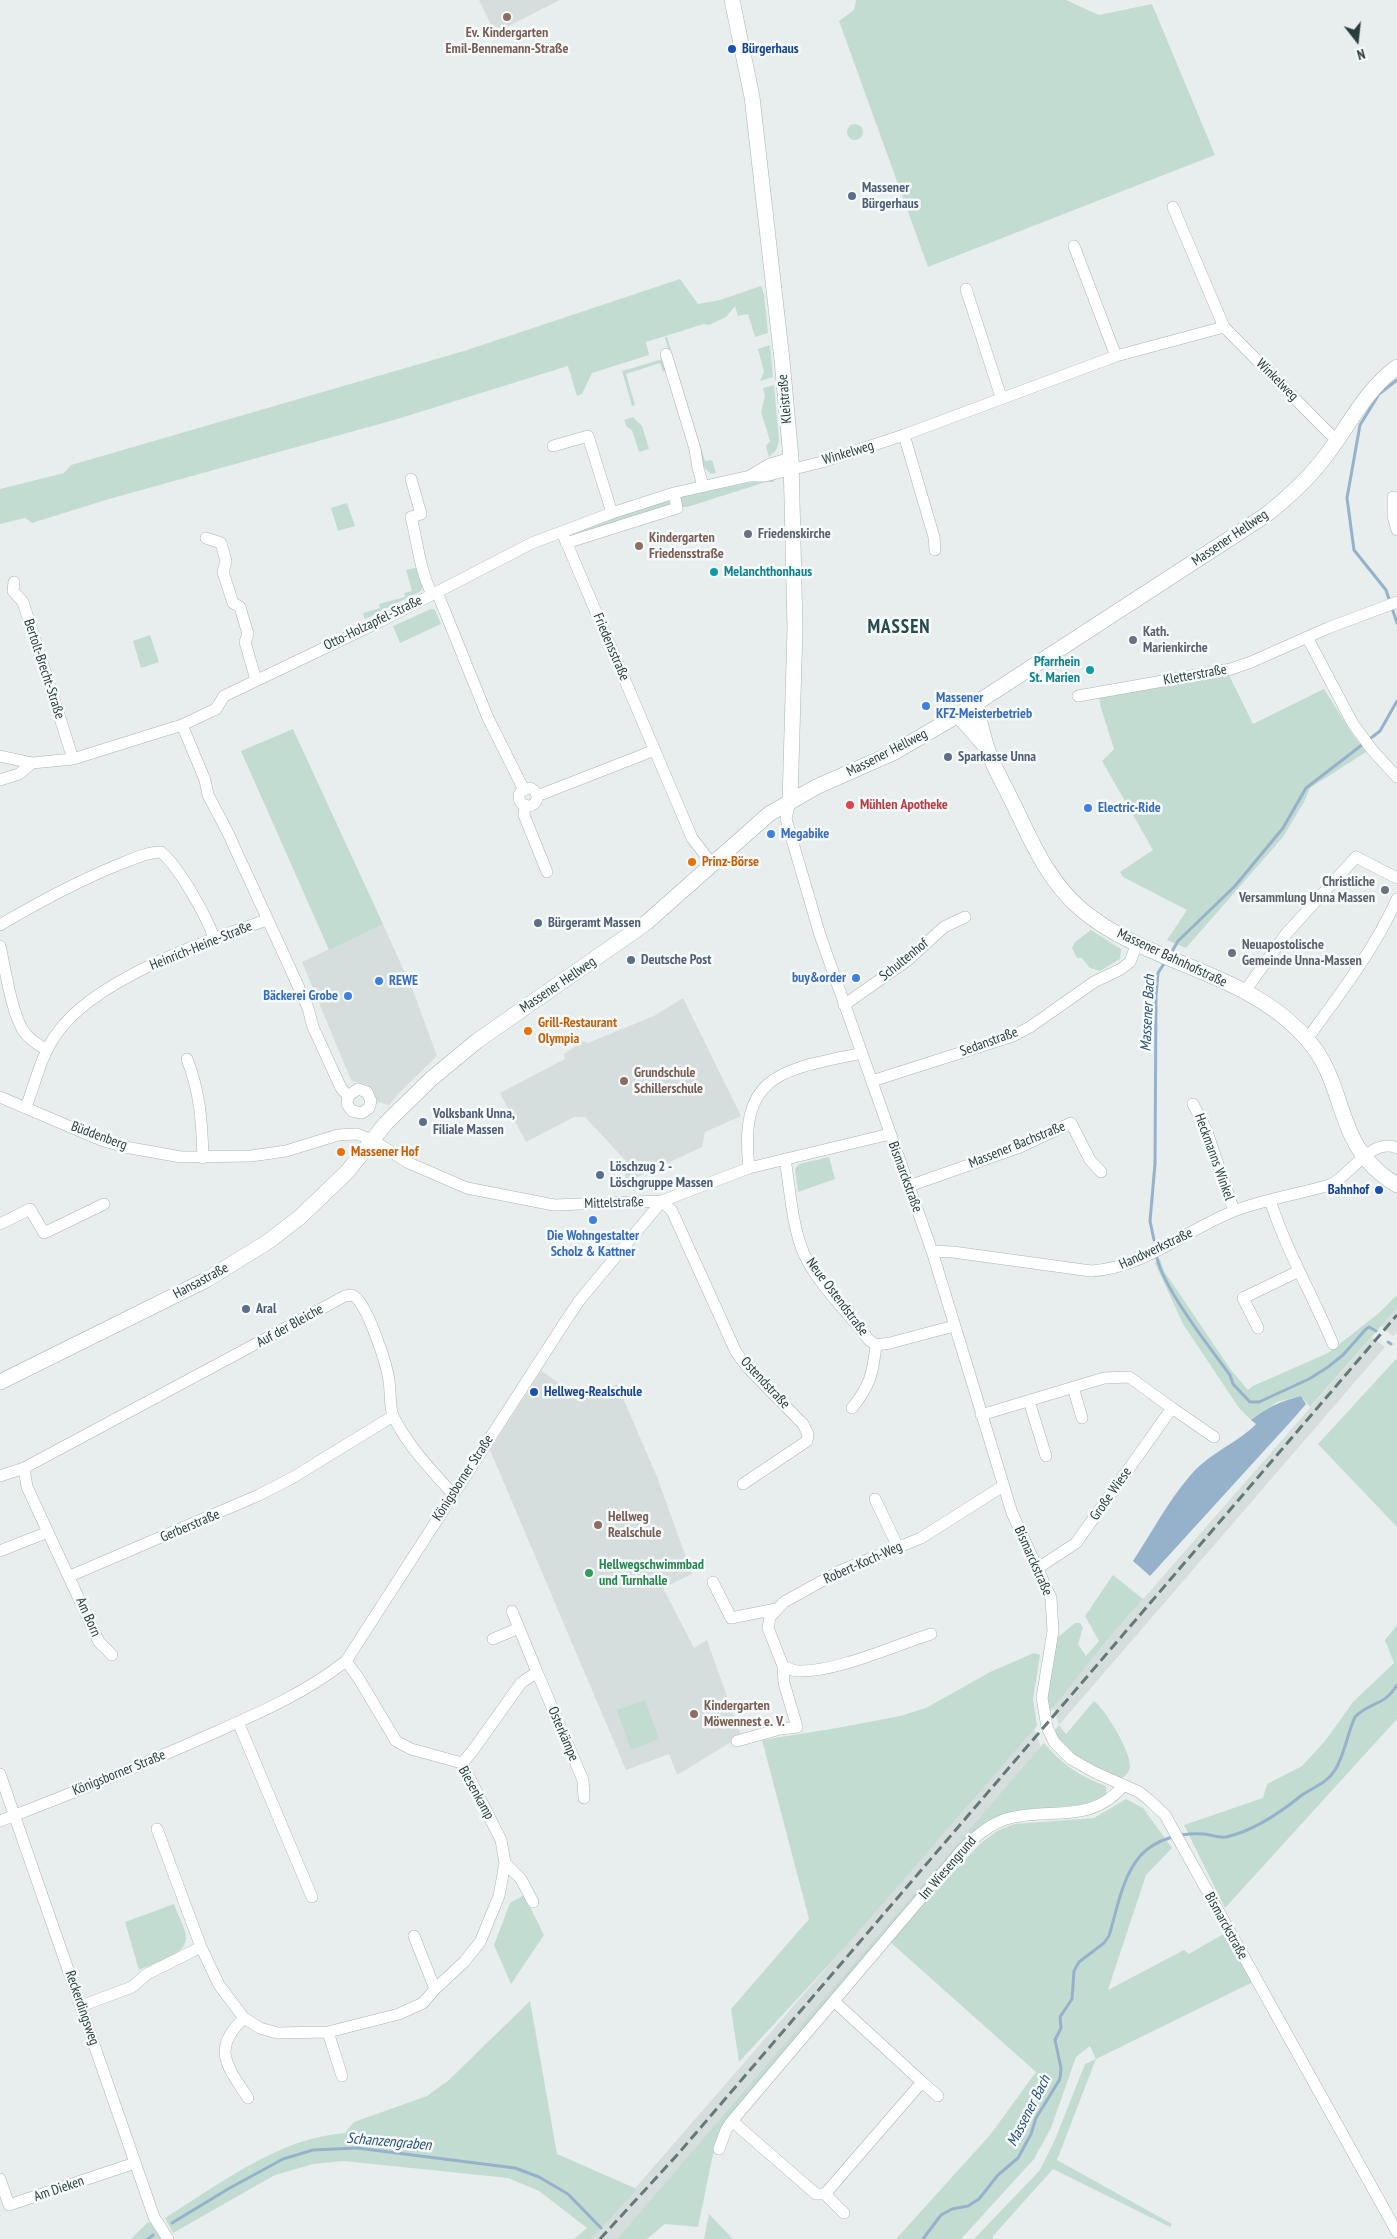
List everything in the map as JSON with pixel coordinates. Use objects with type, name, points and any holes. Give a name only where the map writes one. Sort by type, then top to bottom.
[{"type":"main road","name":"Kleistraße","points":[[732,0],[752,97],[782,360],[791,464],[795,628],[790,801]]},
{"type":"main road","name":"Massener Hellweg","points":[[372,1140],[403,1105],[470,1046],[646,923],[764,818],[790,801],[892,753],[973,706],[1245,529],[1282,502],[1322,462],[1364,399],[1377,383],[1397,367]]},
{"type":"main road","name":"Massener Bahnhofstraße","points":[[973,706],[980,718],[987,748],[1038,853],[1065,894],[1096,921],[1137,943],[1245,991],[1274,1008],[1307,1039],[1325,1066],[1348,1131],[1364,1158],[1381,1175],[1397,1185]]},
{"type":"main road","name":"Massener Bahnhofstraße","points":[[958,715],[987,748]]},
{"type":"main road","name":"Hansastraße","points":[[0,1382],[206,1280],[247,1256],[300,1217],[347,1172],[372,1140]]},
{"type":"street","name":"Winkelweg","points":[[1173,206],[1224,327],[1330,434]]},
{"type":"street","points":[[1074,246],[1116,356]]},
{"type":"street","points":[[966,289],[1001,397]]},
{"type":"street","name":"Winkelweg","points":[[791,464],[904,435],[1001,397],[1116,356],[1224,327]]},
{"type":"street","points":[[666,354],[695,449],[703,486]]},
{"type":"street","points":[[904,435],[934,537],[935,550]]},
{"type":"street","points":[[553,446],[588,436],[612,513]]},
{"type":"street","name":"Otto-Holzapfel-Straße","points":[[0,756],[32,764],[73,759],[182,725],[216,708],[224,696],[435,593],[532,543],[564,538],[612,513],[674,493],[750,476],[765,476],[791,464]]},
{"type":"street","points":[[411,479],[421,514],[411,517],[418,540],[416,548],[426,583],[435,593],[488,718],[524,790]]},
{"type":"street","points":[[564,538],[677,508],[674,493]]},
{"type":"street","points":[[1393,497],[1393,516],[1397,530]]},
{"type":"street","points":[[206,538],[221,542],[226,561],[223,572],[233,603],[240,608],[244,620],[248,634],[245,642],[256,680]]},
{"type":"street","name":"Friedensstraße","points":[[564,538],[692,838],[712,864]]},
{"type":"street","name":"Bertolt-Brecht-Straße","points":[[14,582],[12,591],[23,602],[73,759]]},
{"type":"street","name":"Kletterstraße","points":[[1078,696],[1231,669],[1251,662],[1307,636],[1397,602]]},
{"type":"street","points":[[1307,636],[1353,724],[1362,738],[1397,777]]},
{"type":"street","name":"Heinrich-Heine-Straße","points":[[182,725],[205,780],[208,794],[227,831],[308,1008],[313,1027],[334,1074],[341,1088],[348,1096]]},
{"type":"street","points":[[537,796],[655,750]]},
{"type":"street","points":[[0,780],[19,774],[32,764]]},
{"type":"street","points":[[537,796],[532,789],[524,790],[520,794],[520,799],[525,805],[524,815],[547,872]]},
{"type":"street","points":[[525,805],[533,805],[537,796]]},
{"type":"street","name":"Bismarckstraße","points":[[790,801],[786,819],[795,854],[844,1005],[932,1251],[1012,1513],[1051,1598],[1053,1632],[1042,1698],[1047,1727],[1054,1742],[1070,1759],[1124,1785],[1148,1799],[1173,1827],[1397,2232]]},
{"type":"street","points":[[0,925],[68,886],[153,852],[161,852],[188,890],[210,927],[214,938]]},
{"type":"street","points":[[1245,991],[1286,934],[1356,857],[1397,878]]},
{"type":"street","points":[[1307,1039],[1383,929],[1396,903]]},
{"type":"street","name":"Schultenhof","points":[[844,1005],[908,960],[944,927],[965,917]]},
{"type":"street","name":"Heinrich-Heine-Straße","points":[[26,1107],[47,1050],[66,1021],[79,1009],[137,973],[176,953],[267,920]]},
{"type":"street","name":"Sedanstraße","points":[[872,1081],[1013,1036],[1030,1027],[1092,983],[1121,969],[1130,962],[1137,943]]},
{"type":"street","points":[[0,946],[18,1021],[24,1033],[34,1043],[47,1050]]},
{"type":"street","points":[[749,1168],[748,1135],[752,1109],[761,1090],[780,1074],[809,1064],[862,1053]]},
{"type":"street","points":[[187,1058],[194,1075],[201,1108],[203,1158]]},
{"type":"street","name":"Büddenberg","points":[[0,1096],[93,1136],[125,1147],[158,1154],[203,1158],[251,1156],[286,1151],[349,1133],[372,1140]]},
{"type":"street","name":"Heckmanns Winkel","points":[[1193,1104],[1206,1129],[1234,1211]]},
{"type":"street","name":"Massener Bachstraße","points":[[908,1186],[1020,1146],[1072,1123],[1090,1160],[1101,1172]]},
{"type":"street","name":"Mittelstraße","points":[[372,1140],[408,1163],[466,1188],[554,1205],[662,1201],[749,1168],[890,1134]]},
{"type":"street","points":[[1364,1158],[1382,1146],[1389,1145],[1397,1148]]},
{"type":"street","name":"Handwerkstraße","points":[[932,1251],[954,1252],[1091,1271],[1117,1268],[1234,1211],[1330,1185],[1340,1180],[1364,1158]]},
{"type":"street","name":"Neue Ostendstraße","points":[[785,1159],[798,1232],[804,1254],[820,1279],[870,1340],[876,1345],[890,1343],[954,1326]]},
{"type":"street","points":[[1270,1200],[1309,1294],[1315,1300],[1333,1344]]},
{"type":"street","name":"Ostendstraße","points":[[662,1201],[672,1211],[736,1352],[748,1368],[803,1424],[808,1434],[806,1441],[743,1484]]},
{"type":"street","name":"Königsborner Straße","points":[[0,1821],[164,1755],[238,1722],[294,1696],[324,1678],[346,1661],[580,1301],[662,1201]]},
{"type":"street","points":[[0,1224],[30,1209],[44,1233],[104,1204]]},
{"type":"street","points":[[1258,1328],[1243,1298],[1299,1271]]},
{"type":"street","name":"Auf der Bleiche","points":[[0,1476],[24,1468],[345,1296],[352,1295],[361,1301],[383,1356],[389,1381],[393,1416],[411,1446],[453,1494]]},
{"type":"street","name":"Neue Ostendstraße","points":[[852,1408],[867,1388],[872,1374],[876,1345]]},
{"type":"street","points":[[981,1415],[1104,1378],[1129,1377],[1214,1437]]},
{"type":"street","points":[[1073,1387],[1082,1418]]},
{"type":"street","points":[[1028,1401],[1046,1456]]},
{"type":"street","name":"Große Wiese","points":[[1038,1568],[1076,1543],[1172,1408]]},
{"type":"street","name":"Gerberstraße","points":[[70,1576],[260,1495],[292,1478],[393,1416]]},
{"type":"street","points":[[24,1468],[27,1487],[70,1576]]},
{"type":"street","name":"Robert-Koch-Weg","points":[[776,1609],[784,1602],[842,1570],[921,1538],[1003,1486]]},
{"type":"street","points":[[875,1498],[898,1547]]},
{"type":"street","points":[[0,1551],[48,1532]]},
{"type":"street","name":"Am Born","points":[[70,1576],[99,1642],[112,1655]]},
{"type":"street","points":[[713,1582],[731,1618],[776,1609]]},
{"type":"street","points":[[737,1741],[780,1729],[797,1727],[784,1683],[783,1666],[768,1628],[770,1617],[776,1609]]},
{"type":"street","name":"Osterkämpe","points":[[512,1611],[582,1780],[584,1798]]},
{"type":"street","points":[[493,1639],[519,1628]]},
{"type":"street","points":[[783,1666],[796,1671],[818,1669],[852,1661],[931,1634]]},
{"type":"street","name":"Biesenkamp","points":[[157,1829],[201,1947],[219,1985],[244,2018],[260,2028],[277,2033],[328,2032],[399,2014],[423,2003],[464,1962],[480,1942],[499,1896],[505,1863],[501,1840],[462,1763],[411,1749],[396,1741],[359,1678],[346,1661]]},
{"type":"street","points":[[462,1763],[521,1683],[537,1672]]},
{"type":"street","points":[[238,1722],[312,1896]]},
{"type":"street","name":"Reckerdingsweg","points":[[0,1774],[135,2163],[157,2222],[167,2238]]},
{"type":"street","name":"Im Wiesengrund","points":[[719,2149],[726,2130],[732,2121],[835,2002],[962,1850],[979,1833],[1006,1819],[1025,1815],[1054,1814],[1091,1809],[1112,1798],[1124,1785]]},
{"type":"street","points":[[505,1863],[520,1879],[533,1902]]},
{"type":"street","points":[[414,1936],[435,1989]]},
{"type":"street","points":[[81,2006],[132,1987],[147,1974],[201,1947]]},
{"type":"street","points":[[835,2002],[938,2096]]},
{"type":"street","points":[[244,2018],[233,2028],[226,2041],[225,2055],[231,2073],[248,2098]]},
{"type":"street","points":[[328,2032],[342,2076]]},
{"type":"street","points":[[825,2194],[922,2082]]},
{"type":"street","points":[[732,2121],[816,2194],[825,2194],[844,2212]]},
{"type":"street","name":"Am Dieken","points":[[0,2179],[9,2205],[135,2163]]},
{"type":"shaded area","name":"Ev. Kindergarten Emil-Bennemann-Straße","points":[[479,0],[560,0],[495,33]]},
{"type":"shaded area","points":[[383,924],[413,991],[437,1056],[389,1105],[377,1102],[368,1085],[352,1081],[302,962]]},
{"type":"shaded area","name":"Grundschule Schillerschule","points":[[683,998],[741,1116],[705,1132],[702,1147],[633,1179],[625,1179],[625,1160],[585,1117],[574,1117],[526,1142],[500,1093],[565,1059],[564,1054],[583,1041],[588,1043],[654,1016]]},
{"type":"shaded area","points":[[1397,1308],[1397,1332],[1393,1336],[1381,1326]]},
{"type":"shaded area","points":[[1372,1337],[1385,1347],[1059,1725],[1053,1707],[1103,1645]]},
{"type":"shaded area","name":"Hellweg Realschule","points":[[541,1371],[583,1399],[617,1384],[657,1477],[692,1574],[663,1588],[694,1648],[707,1640],[741,1736],[677,1775],[669,1754],[626,1770],[490,1450]]},
{"type":"shaded area","points":[[1034,1729],[1041,1747],[624,2232],[617,2239],[591,2239]]},
{"type":"green space","points":[[856,0],[1066,0],[1099,15],[1152,4],[1215,155],[928,267],[839,21],[854,10]]},
{"type":"green space","points":[[852,124],[858,124],[863,129],[861,138],[852,140],[847,135],[847,129]]},
{"type":"green space","points":[[680,279],[698,304],[720,300],[761,286],[764,294],[768,333],[755,337],[748,314],[738,316],[735,306],[726,317],[709,325],[704,324],[646,342],[649,355],[592,373],[582,394],[577,396],[568,366],[394,420],[109,499],[32,523],[25,518],[0,524],[0,489],[64,473],[71,465],[464,351]]},
{"type":"green space","points":[[665,337],[667,337],[705,461],[712,460],[716,473],[711,474],[704,467],[701,468]]},
{"type":"green space","points":[[770,345],[773,377],[760,381],[764,372],[758,349]]},
{"type":"green space","points":[[663,359],[667,370],[663,372],[660,363],[626,374],[635,405],[632,406],[622,371]]},
{"type":"green space","points":[[774,385],[779,441],[776,450],[769,457],[766,446],[770,441],[761,412],[765,396],[763,388]]},
{"type":"green space","points":[[633,417],[642,426],[649,449],[639,452],[632,430],[627,427],[624,420]]},
{"type":"green space","points":[[775,477],[774,482],[766,482],[682,507],[680,497]]},
{"type":"green space","points":[[669,499],[670,505],[576,536],[575,534],[612,517]]},
{"type":"green space","points":[[347,503],[355,526],[338,531],[331,508]]},
{"type":"green space","points":[[418,569],[423,586],[421,591],[365,619],[363,613],[380,608],[379,604],[405,597],[404,593],[412,591],[406,570]]},
{"type":"green space","points":[[431,609],[435,610],[441,624],[400,643],[393,626]]},
{"type":"green space","points":[[150,635],[159,662],[141,668],[133,641]]},
{"type":"green space","points":[[1229,675],[1253,724],[1324,689],[1366,752],[1310,788],[1304,802],[1283,837],[1186,948],[1167,940],[1187,910],[1123,877],[1120,872],[1153,850],[1102,761],[1114,749],[1099,697]]},
{"type":"green space","points":[[293,729],[383,924],[329,950],[241,751]]},
{"type":"green space","points":[[1091,930],[1121,949],[1120,959],[1100,971],[1090,968],[1082,958],[1077,958],[1072,948],[1075,942]]},
{"type":"green space","points":[[829,1157],[835,1179],[798,1192],[795,1169],[799,1164]]},
{"type":"green space","points":[[1160,1259],[1164,1271],[1231,1370],[1248,1390],[1253,1386],[1328,1353],[1379,1313],[1397,1295],[1397,1308],[1310,1407],[1301,1396],[1277,1402],[1251,1420],[1239,1408],[1183,1324],[1155,1263]]},
{"type":"green space","points":[[1397,1358],[1397,1527],[1318,1444]]},
{"type":"green space","points":[[1113,1575],[1143,1599],[1103,1645],[1049,1713],[1047,1697],[1057,1638],[1075,1623],[1080,1623],[1083,1628],[1078,1644],[1086,1656],[1099,1641],[1085,1616]]},
{"type":"green space","points":[[1397,1625],[1397,1719],[1225,1908],[1184,1825],[1263,1798],[1267,1784],[1302,1766],[1325,1741],[1353,1702],[1394,1663],[1385,1640]]},
{"type":"green space","points":[[1034,1653],[1040,1655],[1033,1699],[1037,1726],[846,1946],[739,2062],[731,2009],[809,1919],[762,1740],[900,1716],[926,1708],[990,1672]]},
{"type":"green space","points":[[645,1700],[659,1739],[631,1750],[617,1710]]},
{"type":"green space","points":[[1094,1701],[1111,1722],[1129,1760],[1130,1767],[1128,1773],[1121,1779],[1083,1760],[1067,1748],[1054,1731],[1059,1725],[1066,1734]]},
{"type":"green space","points":[[1044,1743],[1072,1769],[1106,1786],[1106,1798],[1090,1807],[981,1826],[721,2131],[712,2159],[698,2227],[665,2224],[647,2239],[617,2239]]},
{"type":"green space","points":[[1126,1799],[1143,1808],[1172,1848],[1146,1875],[1108,1990],[1184,1950],[1189,1954],[1225,1933],[1253,1982],[1096,2059],[1090,2046],[1076,2057],[1051,2128],[1034,2159],[961,2239],[896,2239],[990,2135],[1036,2072],[889,1941],[981,1843],[997,1831],[1014,1824],[1094,1818]]},
{"type":"green space","points":[[524,1895],[544,1935],[511,1984],[494,1945],[510,1903]]},
{"type":"green space","points":[[174,1904],[185,1930],[185,1944],[168,1958],[139,1970],[125,1922]]},
{"type":"green space","points":[[530,2001],[557,2154],[637,2189],[591,2239],[574,2239],[587,2228],[539,2191],[508,2178],[344,2161],[313,2164],[275,2175],[173,2233],[165,2218],[250,2165],[296,2144],[320,2137],[345,2133],[354,2122],[427,2096],[449,2080]]},
{"type":"green space","points":[[1096,2059],[1057,2160],[1172,2224],[1170,2227],[1053,2169],[993,2236],[993,2239],[974,2239],[1040,2170],[1054,2142],[1085,2064]]},
{"type":"green space","points":[[709,2214],[733,2239],[704,2239]]},
{"type":"green space","points":[[148,2222],[151,2223],[161,2239],[131,2239]]},
{"type":"water","points":[[1301,1396],[1306,1404],[1150,1576],[1133,1561],[1181,1486],[1205,1461],[1248,1431],[1256,1424],[1251,1420],[1258,1415],[1275,1405]]},
{"type":"waterway","name":"Massener Bach","points":[[1390,602],[1386,590],[1354,550],[1347,498],[1360,425],[1379,394],[1397,380]]},
{"type":"waterway","name":"Massener Bach","points":[[1392,608],[1397,623]]},
{"type":"waterway","name":"Massener Bach","points":[[1170,955],[1178,941],[1235,886],[1283,828],[1306,788],[1380,731],[1397,701]]},
{"type":"waterway","name":"Massener Bach","points":[[1154,1240],[1150,1221],[1155,1164],[1156,995],[1158,973],[1165,962]]},
{"type":"waterway","name":"Massener Bach","points":[[1157,1258],[1161,1271],[1178,1302],[1230,1375],[1233,1384],[1250,1402],[1259,1402],[1309,1379],[1343,1355],[1366,1329],[1369,1327],[1376,1331]]},
{"type":"waterway","name":"Massener Bach","points":[[923,2239],[941,2215],[952,2209],[968,2206],[979,2199],[998,2175],[1018,2158],[1031,2134],[1036,2118],[1060,2079],[1061,2068],[1055,2040],[1061,2028],[1060,2017],[1072,1999],[1074,1971],[1079,1962],[1104,1943],[1109,1936],[1125,1883],[1134,1863],[1147,1849],[1170,1838],[1187,1834],[1226,1837],[1257,1826],[1324,1782],[1335,1770],[1355,1717],[1366,1708],[1382,1701],[1397,1685]]},
{"type":"waterway","name":"Schanzengraben","points":[[172,2223],[283,2159],[313,2150],[357,2148],[515,2168],[539,2177],[568,2194],[601,2228]]},
{"type":"waterway","name":"Schanzengraben","points":[[148,2239],[153,2235]]},
{"type":"railway","points":[[600,2239],[678,2154],[1397,1315]]},
{"type":"place","name":"Ev. Kindergarten Emil-Bennemann-Straße","points":[[507,17]]},
{"type":"place","name":"Bürgerhaus","points":[[732,49]]},
{"type":"place","name":"Massener Bürgerhaus","points":[[852,196]]},
{"type":"place","name":"Friedenskirche","points":[[748,534]]},
{"type":"place","name":"Kindergarten Friedensstraße","points":[[639,546]]},
{"type":"place","name":"Melanchthonhaus","points":[[714,572]]},
{"type":"place","name":"Kath. Marienkirche","points":[[1133,640]]},
{"type":"place","name":"Pfarrhein St. Marien","points":[[1090,670]]},
{"type":"place","name":"Massener KFZ-Meisterbetrieb","points":[[926,706]]},
{"type":"place","name":"Sparkasse Unna","points":[[948,757]]},
{"type":"place","name":"Mühlen Apotheke","points":[[850,805]]},
{"type":"place","name":"Electric-Ride","points":[[1088,808]]},
{"type":"place","name":"Megabike","points":[[771,834]]},
{"type":"place","name":"Prinz-Börse","points":[[692,862]]},
{"type":"place","name":"Christliche Versammlung Unna Massen","points":[[1385,890]]},
{"type":"place","name":"Bürgeramt Massen","points":[[538,923]]},
{"type":"place","name":"Neuapostolische Gemeinde Unna-Massen","points":[[1232,953]]},
{"type":"place","name":"Deutsche Post","points":[[631,960]]},
{"type":"place","name":"buy&order","points":[[856,978]]},
{"type":"place","name":"REWE","points":[[379,981]]},
{"type":"place","name":"Bäckerei Grobe","points":[[348,996]]},
{"type":"place","name":"Grill-Restaurant Olympia","points":[[528,1031]]},
{"type":"place","name":"Grundschule Schillerschule","points":[[624,1081]]},
{"type":"place","name":"Volksbank Unna, Filiale Massen","points":[[423,1122]]},
{"type":"place","name":"Massener Hof","points":[[341,1152]]},
{"type":"place","name":"Löschzug 2 - Löschgruppe Massen","points":[[600,1175]]},
{"type":"place","name":"Bahnhof","points":[[1379,1190]]},
{"type":"place","name":"Die Wohngestalter Scholz & Kattner","points":[[593,1220]]},
{"type":"place","name":"Aral","points":[[246,1309]]},
{"type":"place","name":"Hellweg-Realschule","points":[[534,1392]]},
{"type":"place","name":"Hellweg Realschule","points":[[598,1525]]},
{"type":"place","name":"Hellwegschwimmbad und Turnhalle","points":[[589,1573]]},
{"type":"place","name":"Kindergarten Möwennest e. V.","points":[[694,1714]]},
{"type":"district","name":"MASSEN","points":[[899,628]]}]
